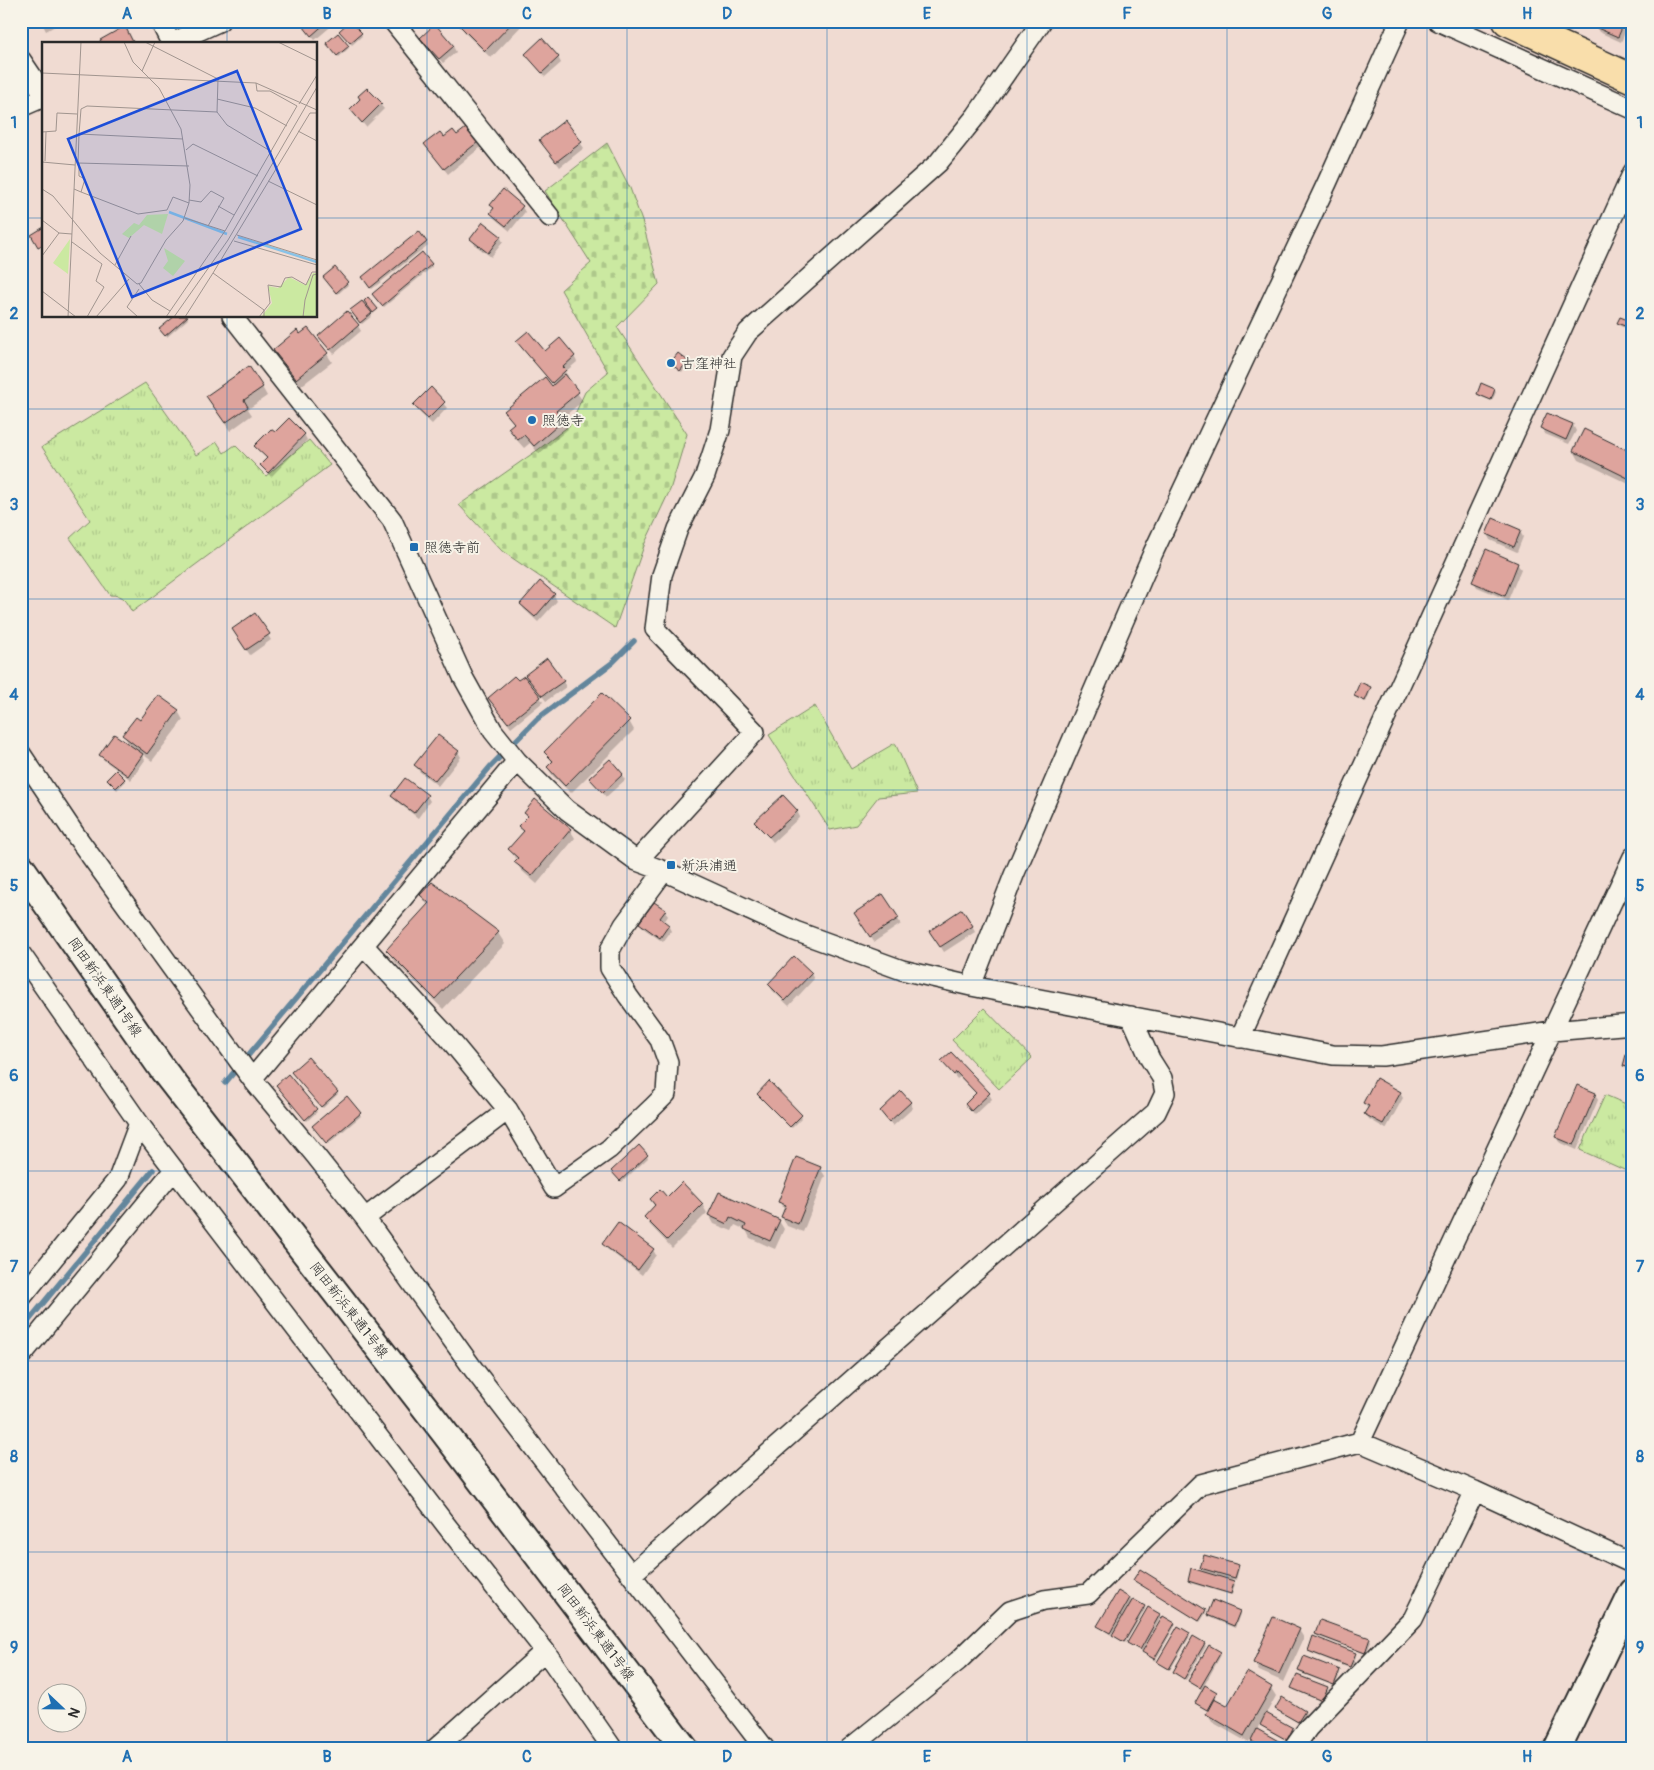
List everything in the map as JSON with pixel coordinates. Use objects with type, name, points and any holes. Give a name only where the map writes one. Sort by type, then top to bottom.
[{"type":"main road","points":[[1507,21],[1633,79]]},
{"type":"street","points":[[160,21],[170,42]]},
{"type":"street","points":[[175,42],[220,21]]},
{"type":"street","points":[[394,21],[550,217]]},
{"type":"street","points":[[638,861],[755,732],[655,629],[662,575],[678,529],[705,476],[720,430],[732,356],[748,332],[938,163],[976,116],[1042,21]]},
{"type":"street","points":[[971,986],[1014,875],[1153,553],[1327,183],[1400,21]]},
{"type":"street","points":[[1438,21],[1633,110]]},
{"type":"street","points":[[21,60],[42,92]]},
{"type":"street","points":[[21,107],[42,96]]},
{"type":"street","points":[[1240,1038],[1633,172]]},
{"type":"street","points":[[234,318],[392,520],[463,677],[498,738],[515,758],[567,810],[638,861],[795,931],[902,970],[971,986],[1333,1055],[1382,1056],[1552,1031],[1633,1024]]},
{"type":"street","points":[[21,754],[74,833],[249,1075],[364,1218],[474,1370],[765,1749]]},
{"type":"street","points":[[249,1075],[364,946],[515,758]]},
{"type":"street","points":[[1360,1442],[1633,857]]},
{"type":"street","name":"岡田新浜東通1号線","points":[[21,867],[163,1070],[444,1432],[685,1749]]},
{"type":"street","points":[[364,946],[446,1035],[508,1110],[554,1188],[609,1149],[666,1094],[668,1062],[660,1040],[610,968],[610,950],[624,925],[664,871]]},
{"type":"street","points":[[21,954],[138,1123],[545,1651],[613,1749]]},
{"type":"street","points":[[632,1574],[1156,1112],[1165,1093],[1162,1078],[1150,1059],[1131,1016]]},
{"type":"street","points":[[364,1218],[508,1110]]},
{"type":"street","points":[[21,1298],[118,1179],[138,1123]]},
{"type":"street","points":[[21,1356],[174,1170]]},
{"type":"street","points":[[850,1749],[958,1661],[1010,1611],[1044,1600],[1088,1594],[1201,1484],[1360,1442],[1475,1491],[1633,1564]]},
{"type":"street","points":[[1293,1749],[1308,1728],[1413,1619],[1475,1491]]},
{"type":"street","points":[[1557,1749],[1633,1592]]},
{"type":"street","points":[[435,1749],[545,1651]]},
{"type":"green space","points":[[607,143],[630,188],[643,224],[659,284],[617,327],[687,434],[670,490],[645,543],[615,628],[502,551],[459,505],[570,425],[585,392],[608,372],[561,290],[591,263],[545,191]]},
{"type":"green space","points":[[145,383],[196,455],[217,442],[224,453],[235,445],[266,476],[309,440],[330,465],[132,612],[121,597],[110,595],[70,538],[90,520],[42,447]]},
{"type":"green space","points":[[815,706],[851,769],[895,743],[917,793],[878,797],[856,825],[830,830],[769,735]]},
{"type":"green space","points":[[984,1008],[1032,1058],[999,1089],[952,1040]]},
{"type":"green space","points":[[1605,1095],[1633,1107],[1633,1174],[1580,1150]]},
{"type":"building","points":[[299,21],[328,21],[311,36]]},
{"type":"building","points":[[350,21],[362,33],[350,43],[339,31]]},
{"type":"building","points":[[464,21],[514,21],[485,51],[460,26]]},
{"type":"building","points":[[1597,21],[1625,21],[1618,37],[1595,27]]},
{"type":"building","points":[[435,24],[454,46],[439,59],[420,38]]},
{"type":"building","points":[[125,26],[133,42],[101,42],[100,40]]},
{"type":"building","points":[[338,33],[349,46],[337,56],[326,43]]},
{"type":"building","points":[[542,38],[559,57],[542,73],[525,54]]},
{"type":"building","points":[[367,88],[382,103],[362,123],[350,109],[360,99],[358,96]]},
{"type":"building","points":[[565,120],[582,142],[556,162],[539,140]]},
{"type":"building","points":[[466,128],[478,142],[444,169],[424,144],[440,132],[444,137],[453,130],[457,135]]},
{"type":"building","points":[[503,189],[523,206],[506,226],[490,213],[494,208],[490,205]]},
{"type":"building","points":[[483,222],[501,236],[488,253],[470,239]]},
{"type":"building","points":[[42,228],[42,245],[38,247],[31,235]]},
{"type":"building","points":[[419,231],[427,242],[370,288],[362,277]]},
{"type":"building","points":[[422,252],[432,264],[382,306],[372,294]]},
{"type":"building","points":[[335,267],[348,282],[336,293],[323,277]]},
{"type":"building","points":[[368,297],[378,309],[373,313],[364,301]]},
{"type":"building","points":[[362,301],[372,313],[360,323],[350,310]]},
{"type":"building","points":[[347,311],[359,325],[330,350],[318,336]]},
{"type":"building","points":[[1620,317],[1633,322],[1630,328],[1617,323]]},
{"type":"building","points":[[173,318],[186,318],[165,336],[159,329]]},
{"type":"building","points":[[308,328],[328,353],[296,379],[273,350],[297,330],[300,334]]},
{"type":"building","points":[[528,331],[545,351],[560,338],[575,356],[563,367],[566,370],[552,383],[516,341]]},
{"type":"building","points":[[678,353],[688,361],[680,371],[670,363]]},
{"type":"building","points":[[249,366],[263,387],[244,400],[248,407],[225,423],[206,396]]},
{"type":"building","points":[[565,374],[579,392],[556,411],[564,420],[534,446],[524,435],[518,440],[508,428],[514,423],[504,411],[545,377],[552,386]]},
{"type":"building","points":[[1481,383],[1495,389],[1491,400],[1477,394]]},
{"type":"building","points":[[431,387],[445,402],[428,419],[413,405]]},
{"type":"building","points":[[1547,413],[1573,424],[1566,440],[1540,428]]},
{"type":"building","points":[[289,418],[305,434],[268,473],[260,465],[267,458],[254,446],[271,429],[275,432]]},
{"type":"building","points":[[1584,429],[1633,453],[1632,480],[1573,451]]},
{"type":"building","points":[[1493,518],[1521,530],[1514,547],[1486,534]]},
{"type":"building","points":[[1486,549],[1518,563],[1505,596],[1472,582]]},
{"type":"building","points":[[540,581],[555,594],[535,617],[520,604]]},
{"type":"building","points":[[255,613],[270,634],[246,650],[232,629]]},
{"type":"building","points":[[547,658],[564,681],[542,696],[525,675]]},
{"type":"building","points":[[514,676],[518,680],[524,676],[541,697],[508,723],[488,698]]},
{"type":"building","points":[[1360,682],[1371,687],[1365,701],[1354,696]]},
{"type":"building","points":[[602,693],[630,720],[565,786],[547,767],[553,761],[544,752]]},
{"type":"building","points":[[158,695],[179,710],[147,754],[122,735],[136,717],[140,720]]},
{"type":"building","points":[[114,734],[143,754],[128,776],[99,755]]},
{"type":"building","points":[[438,735],[459,751],[435,781],[414,765]]},
{"type":"building","points":[[610,759],[623,774],[603,793],[589,778]]},
{"type":"building","points":[[116,770],[125,779],[116,788],[107,779]]},
{"type":"building","points":[[405,778],[428,795],[414,813],[391,796]]},
{"type":"building","points":[[783,795],[798,811],[769,837],[754,822]]},
{"type":"building","points":[[535,799],[571,829],[532,876],[514,862],[518,858],[508,849],[524,831],[518,826],[528,816],[524,813]]},
{"type":"building","points":[[432,882],[499,932],[435,999],[386,950],[429,903],[420,895]]},
{"type":"building","points":[[883,894],[899,918],[870,937],[854,913]]},
{"type":"building","points":[[654,902],[666,910],[660,918],[669,925],[660,938],[639,923]]},
{"type":"building","points":[[962,909],[973,926],[940,947],[929,931]]},
{"type":"building","points":[[794,956],[812,973],[785,1001],[768,984]]},
{"type":"building","points":[[1633,1033],[1633,1068],[1623,1066]]},
{"type":"building","points":[[951,1052],[990,1093],[971,1111],[965,1104],[976,1093],[956,1072],[954,1075],[941,1061]]},
{"type":"building","points":[[308,1057],[338,1092],[321,1107],[291,1072]]},
{"type":"building","points":[[288,1074],[317,1109],[305,1120],[276,1085]]},
{"type":"building","points":[[1376,1078],[1401,1092],[1383,1124],[1364,1114],[1369,1106],[1363,1103]]},
{"type":"building","points":[[769,1081],[802,1115],[790,1127],[757,1094]]},
{"type":"building","points":[[1577,1085],[1596,1093],[1574,1145],[1555,1137]]},
{"type":"building","points":[[901,1091],[911,1102],[889,1122],[880,1111]]},
{"type":"building","points":[[347,1096],[361,1113],[326,1143],[312,1126]]},
{"type":"building","points":[[639,1145],[648,1155],[620,1181],[611,1171]]},
{"type":"building","points":[[796,1157],[821,1167],[798,1224],[781,1217],[786,1205],[778,1202]]},
{"type":"building","points":[[682,1182],[703,1204],[667,1240],[644,1217],[655,1205],[650,1199],[660,1189],[667,1197]]},
{"type":"building","points":[[719,1192],[780,1220],[770,1241],[744,1229],[746,1225],[730,1217],[727,1224],[708,1215]]},
{"type":"building","points":[[618,1222],[654,1249],[638,1270],[602,1244]]},
{"type":"building","points":[[1204,1555],[1239,1565],[1235,1578],[1200,1568]]},
{"type":"building","points":[[1191,1568],[1234,1581],[1231,1594],[1188,1581]]},
{"type":"building","points":[[1140,1569],[1206,1610],[1199,1621],[1133,1580]]},
{"type":"building","points":[[1118,1591],[1130,1598],[1110,1633],[1097,1626]]},
{"type":"building","points":[[1133,1599],[1145,1606],[1124,1642],[1112,1635]]},
{"type":"building","points":[[1213,1600],[1240,1611],[1234,1626],[1207,1615]]},
{"type":"building","points":[[1148,1607],[1160,1614],[1140,1650],[1127,1643]]},
{"type":"building","points":[[1163,1616],[1175,1623],[1154,1659],[1142,1652]]},
{"type":"building","points":[[1273,1617],[1300,1629],[1279,1674],[1253,1663]]},
{"type":"building","points":[[1320,1620],[1370,1638],[1365,1653],[1315,1634]]},
{"type":"building","points":[[1178,1626],[1190,1633],[1169,1669],[1157,1662]]},
{"type":"building","points":[[1193,1636],[1205,1643],[1184,1679],[1173,1672]]},
{"type":"building","points":[[1313,1636],[1356,1653],[1350,1667],[1308,1651]]},
{"type":"building","points":[[1209,1645],[1221,1652],[1200,1688],[1188,1681]]},
{"type":"building","points":[[1304,1656],[1340,1670],[1334,1685],[1298,1671]]},
{"type":"building","points":[[1247,1672],[1272,1687],[1244,1736],[1206,1714],[1214,1699],[1227,1706]]},
{"type":"building","points":[[1297,1675],[1328,1687],[1322,1701],[1291,1688]]},
{"type":"building","points":[[1205,1685],[1217,1692],[1207,1710],[1195,1703]]},
{"type":"building","points":[[1282,1697],[1305,1711],[1298,1722],[1275,1709]]},
{"type":"building","points":[[1266,1713],[1293,1728],[1287,1740],[1260,1725]]},
{"type":"building","points":[[1257,1729],[1282,1743],[1278,1749],[1265,1749],[1251,1741]]},
{"type":"waterway","points":[[225,1083],[490,767],[537,719],[612,663],[634,641]]},
{"type":"waterway","points":[[21,1330],[153,1170]]},
{"type":"place","name":"古窪神社","points":[[671,363]]},
{"type":"place","name":"照徳寺","points":[[532,420]]},
{"type":"place","name":"照徳寺前","points":[[414,547]]},
{"type":"place","name":"新浜浦通","points":[[671,865]]}]
